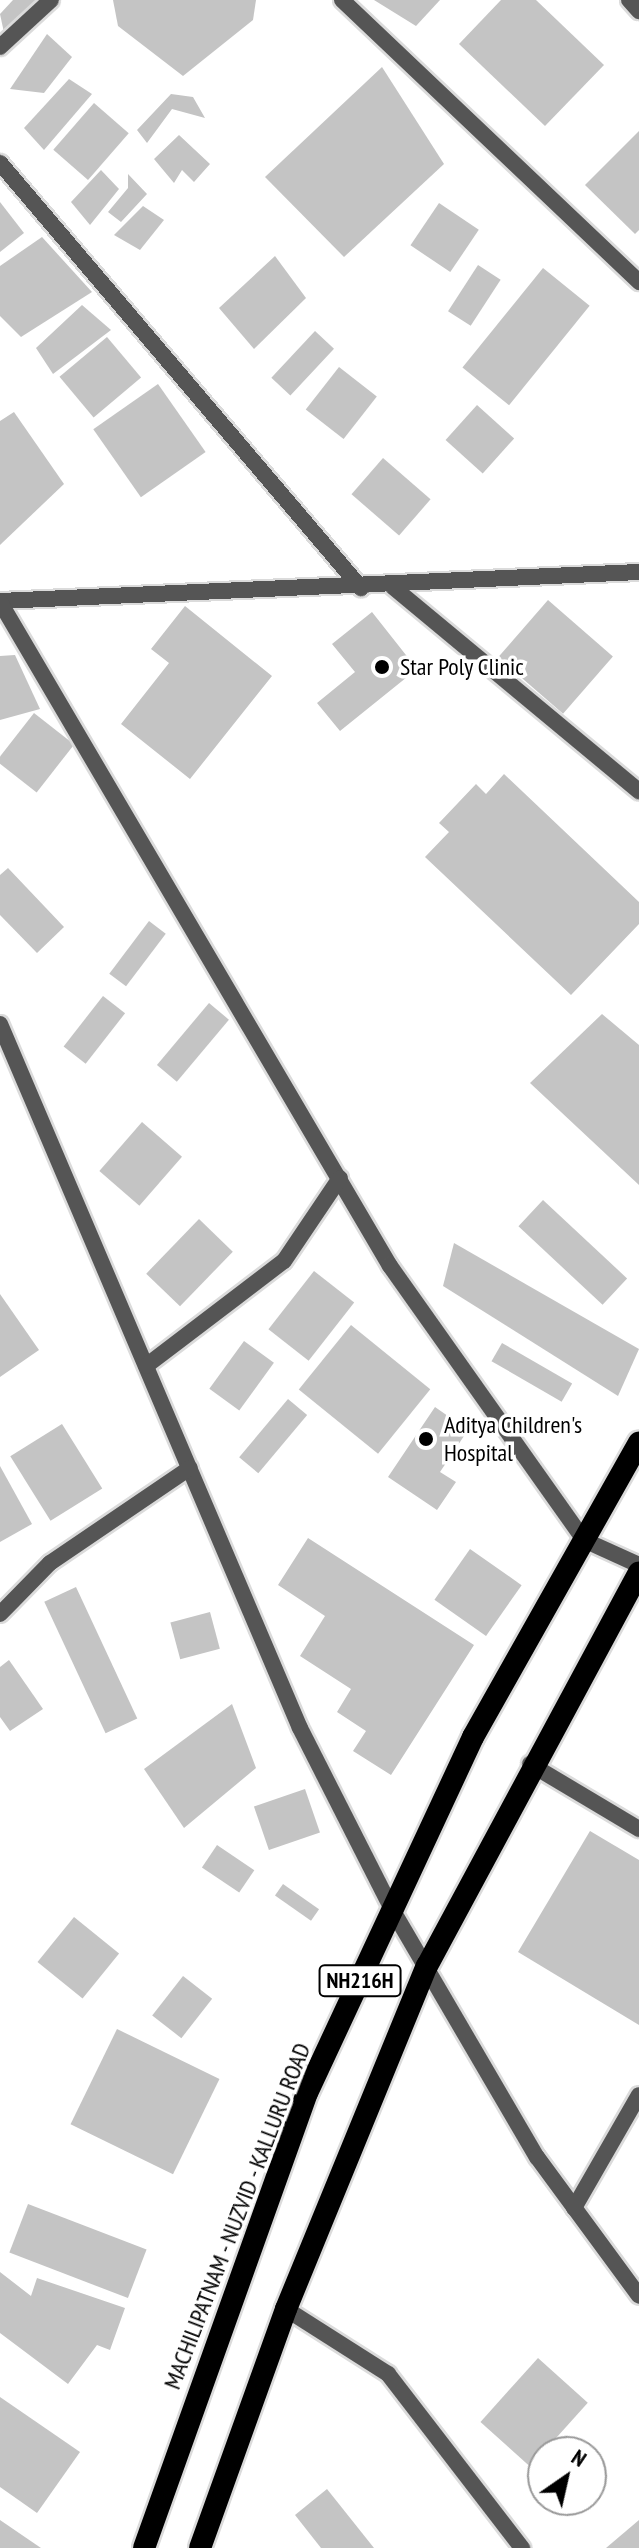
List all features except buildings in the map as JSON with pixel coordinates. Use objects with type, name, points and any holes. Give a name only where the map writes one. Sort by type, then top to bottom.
[{"type":"highway","name":"MACHILIPATNAM - NUZVID - KALLURU ROAD","points":[[144,2548],[307,2093],[473,1737],[639,1442]]},
{"type":"highway","name":"NH216H","points":[[200,2548],[286,2309],[427,1966],[530,1764],[639,1573]]},
{"type":"street","points":[[0,47],[51,0]]},
{"type":"street","points":[[342,0],[639,282]]},
{"type":"street","points":[[629,0],[639,11]]},
{"type":"street","points":[[0,163],[361,588]]},
{"type":"street","points":[[639,572],[393,587],[0,602],[390,1266],[584,1540],[639,1565]]},
{"type":"street","points":[[393,587],[639,791]]},
{"type":"street","points":[[0,1024],[300,1728],[393,1911],[574,2208],[639,2296]]},
{"type":"street","points":[[146,1366],[284,1261],[340,1178]]},
{"type":"street","points":[[0,1614],[50,1563],[190,1468]]},
{"type":"street","points":[[530,1764],[639,1829]]},
{"type":"street","points":[[574,2208],[639,2095]]},
{"type":"street","points":[[286,2309],[388,2374],[522,2548]]},
{"type":"place","name":"Star Poly Clinic","points":[[382,667]]},
{"type":"place","name":"Aditya Children's Hospital","points":[[426,1439]]}]
